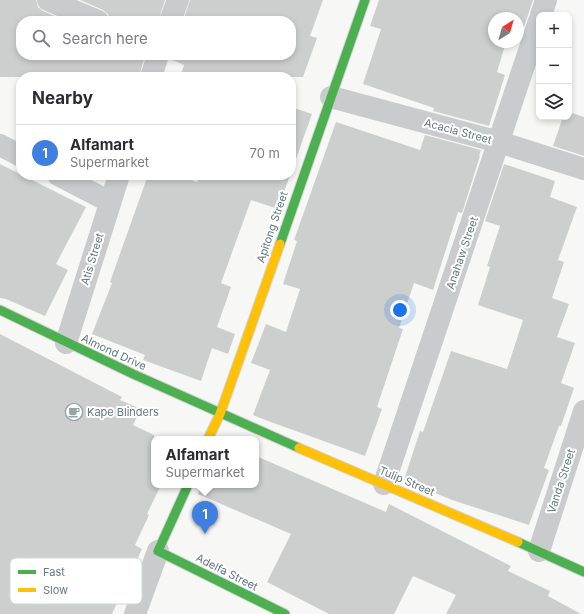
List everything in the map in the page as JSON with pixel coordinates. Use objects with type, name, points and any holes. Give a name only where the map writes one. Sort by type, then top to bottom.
[{"type":"street","points":[[48,0],[86,16]]},
{"type":"street","points":[[172,16],[178,0]]},
{"type":"street","name":"Apitong Street","points":[[209,436],[220,414],[365,0]]},
{"type":"street","points":[[542,12],[546,0]]},
{"type":"street","name":"Anahaw Street","points":[[384,484],[536,30]]},
{"type":"street","points":[[153,72],[156,60]]},
{"type":"street","name":"Acacia Street","points":[[331,97],[499,142],[584,169]]},
{"type":"street","points":[[0,145],[16,153]]},
{"type":"street","points":[[68,180],[110,202]]},
{"type":"street","name":"Atis Street","points":[[66,343],[117,180]]},
{"type":"street","name":"Almond Drive","points":[[0,310],[66,343],[220,414]]},
{"type":"street","name":"Vanda Street","points":[[539,551],[584,411]]},
{"type":"street","name":"Tulip Street","points":[[220,414],[539,551],[584,572]]},
{"type":"street","points":[[142,595],[158,551],[187,488]]},
{"type":"street","name":"Adelfa Street","points":[[158,551],[285,614]]},
{"type":"street","points":[[135,614],[139,604]]},
{"type":"building","points":[[0,0],[36,0],[38,7],[54,16],[16,16],[16,60],[144,60],[140,72],[16,72],[16,77],[0,77]]},
{"type":"building","points":[[80,0],[165,0],[160,16],[109,16],[103,10]]},
{"type":"building","points":[[190,0],[323,0],[310,36],[317,38],[303,77],[296,77],[296,72],[182,72],[184,65],[172,60],[296,60],[296,16],[185,16]]},
{"type":"building","points":[[379,0],[533,0],[524,27],[524,12],[488,12],[488,48],[504,48],[497,72],[505,75],[489,126],[433,111],[434,108],[363,84],[381,29],[370,26]]},
{"type":"building","points":[[296,109],[312,114],[296,159]]},
{"type":"building","points":[[572,113],[584,117],[584,156],[553,146],[562,120],[572,120]]},
{"type":"building","points":[[336,122],[420,150],[425,135],[481,150],[462,213],[458,212],[433,290],[414,283],[399,328],[403,329],[377,407],[382,409],[365,456],[253,415],[270,370],[251,363],[266,324],[286,332],[300,289],[283,284],[297,241],[294,240]]},
{"type":"building","points":[[0,164],[16,172],[16,180],[32,180],[86,207],[56,264],[68,270],[45,316],[6,299],[0,298]]},
{"type":"building","points":[[504,164],[555,181],[550,197],[577,207],[558,260],[564,262],[552,298],[569,304],[557,337],[575,343],[561,383],[574,388],[544,468],[549,470],[529,525],[452,500],[404,480],[420,431],[423,432],[451,351],[507,369],[523,320],[478,305],[490,267],[487,266],[500,226],[485,221]]},
{"type":"building","points":[[146,180],[191,180],[197,182],[198,180],[288,180],[278,209],[251,200],[221,283],[231,287],[217,327],[235,334],[228,354],[212,348],[201,381],[143,360],[145,355],[92,334],[112,283],[110,282]]},
{"type":"building","points":[[0,334],[122,397],[120,400],[141,409],[133,425],[154,435],[151,436],[151,488],[160,488],[147,514],[149,515],[135,545],[142,549],[138,558],[10,558],[10,604],[117,604],[112,614],[0,614]]},
{"type":"building","points":[[259,457],[386,512],[389,504],[511,566],[508,571],[550,591],[548,596],[581,614],[446,614],[456,595],[413,576],[394,614],[329,614],[267,582],[291,534],[198,494],[199,488],[259,488]]},
{"type":"traffic: fast","points":[[280,244],[365,0]]},
{"type":"traffic: fast","points":[[0,310],[133,374],[299,448]]},
{"type":"traffic: fast","points":[[187,488],[158,551],[285,614]]},
{"type":"traffic: fast","points":[[518,542],[584,572]]},
{"type":"traffic: slow","points":[[209,436],[220,414],[280,244]]},
{"type":"traffic: slow","points":[[299,448],[518,542]]},
{"type":"place","name":"Kape Blinders","points":[[74,412]]},
{"type":"place","name":"Alfamart","points":[[205,534]]}]
